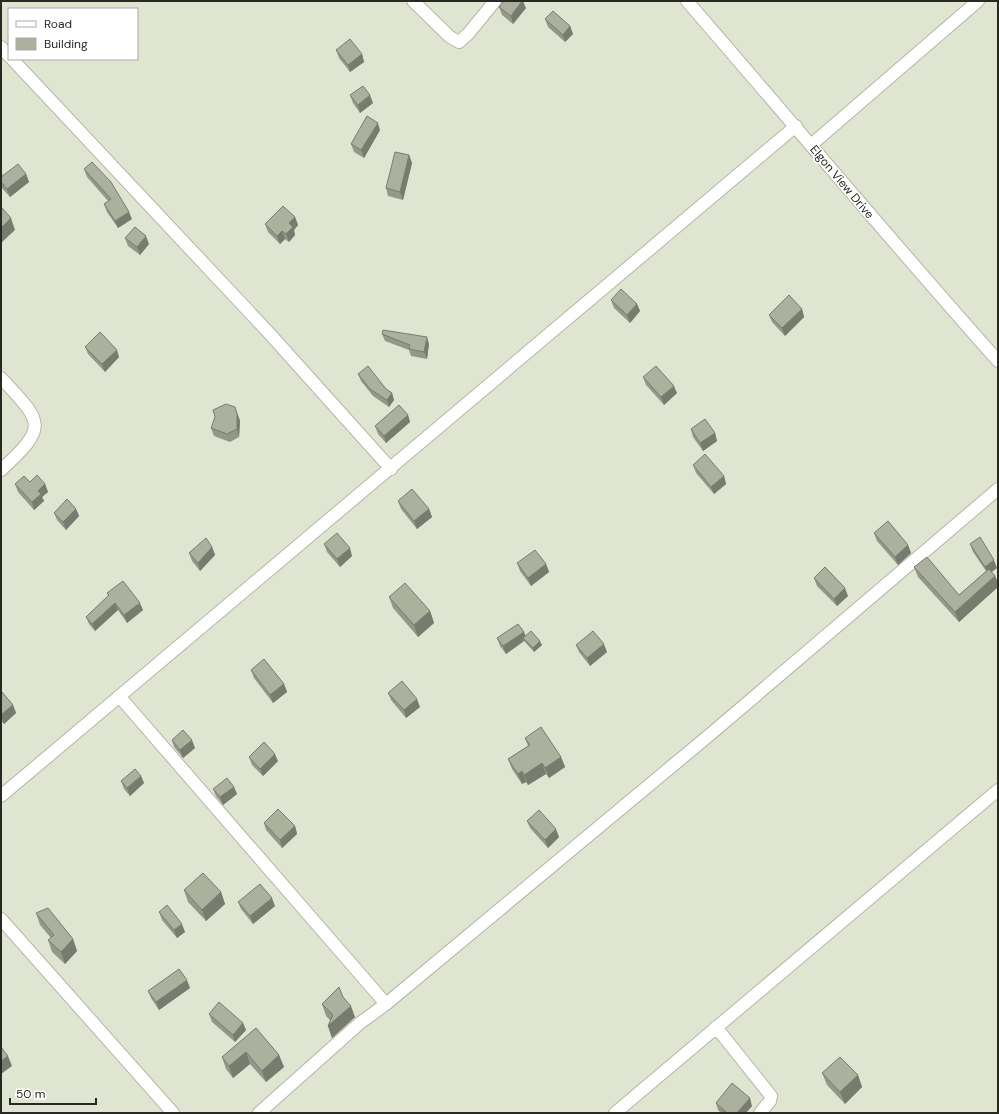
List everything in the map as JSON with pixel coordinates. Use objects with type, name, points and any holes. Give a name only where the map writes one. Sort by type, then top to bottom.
[{"type":"street","points":[[413,1],[450,37],[459,42],[468,34],[494,1]]},
{"type":"street","name":"Elgon View Drive","points":[[687,1],[796,126],[865,210],[998,361]]},
{"type":"street","points":[[811,145],[978,1]]},
{"type":"street","points":[[1,47],[8,55]]},
{"type":"street","points":[[13,60],[269,333],[391,469]]},
{"type":"street","points":[[2,795],[391,469],[796,126]]},
{"type":"street","points":[[1,378],[30,409],[36,422],[36,429],[24,449],[1,470]]},
{"type":"street","points":[[259,1113],[360,1023],[386,1004],[713,732],[998,489]]},
{"type":"street","points":[[119,696],[386,1004]]},
{"type":"street","points":[[615,1113],[716,1026],[998,790]]},
{"type":"street","points":[[1,919],[172,1113]]},
{"type":"street","points":[[716,1026],[771,1096],[770,1101],[760,1113]]},
{"type":"building","points":[[504,1],[522,1],[511,16],[499,7]]},
{"type":"building","points":[[553,11],[570,26],[563,35],[545,19]]},
{"type":"building","points":[[350,39],[362,54],[348,65],[336,50]]},
{"type":"building","points":[[363,86],[370,95],[358,105],[350,95]]},
{"type":"building","points":[[367,116],[378,123],[361,150],[351,144]]},
{"type":"building","points":[[395,152],[409,155],[400,192],[386,188]]},
{"type":"building","points":[[92,162],[111,182],[129,212],[115,221],[104,204],[111,199],[84,169]]},
{"type":"building","points":[[18,164],[26,174],[7,189],[1,182],[1,177]]},
{"type":"building","points":[[283,206],[295,217],[289,223],[293,227],[286,234],[282,231],[277,236],[265,224]]},
{"type":"building","points":[[1,207],[11,218],[1,228]]},
{"type":"building","points":[[135,227],[146,236],[137,247],[125,238]]},
{"type":"building","points":[[621,289],[637,304],[627,315],[611,300]]},
{"type":"building","points":[[789,295],[802,309],[782,328],[769,315]]},
{"type":"building","points":[[383,330],[427,337],[424,352],[409,349],[410,345],[382,334]]},
{"type":"building","points":[[100,332],[117,350],[102,364],[85,347]]},
{"type":"building","points":[[368,366],[386,389],[392,393],[387,400],[370,389],[358,374]]},
{"type":"building","points":[[656,366],[674,386],[661,397],[643,377]]},
{"type":"building","points":[[226,404],[235,407],[237,414],[237,429],[227,434],[211,428],[215,417],[213,410]]},
{"type":"building","points":[[399,405],[408,415],[384,436],[375,426]]},
{"type":"building","points":[[705,419],[715,433],[700,443],[691,429]]},
{"type":"building","points":[[705,454],[724,476],[711,487],[693,465]]},
{"type":"building","points":[[37,475],[45,484],[38,491],[41,494],[32,502],[15,484],[24,476],[30,482]]},
{"type":"building","points":[[412,489],[429,509],[414,521],[398,501]]},
{"type":"building","points":[[67,499],[76,509],[63,522],[54,513]]},
{"type":"building","points":[[888,521],[908,545],[895,557],[874,533]]},
{"type":"building","points":[[337,533],[350,548],[337,559],[324,544]]},
{"type":"building","points":[[980,537],[994,560],[985,567],[970,544]]},
{"type":"building","points":[[206,538],[212,547],[198,563],[189,553]]},
{"type":"building","points":[[535,550],[546,564],[528,578],[517,563]]},
{"type":"building","points":[[927,557],[959,595],[989,569],[995,576],[955,612],[914,567]]},
{"type":"building","points":[[825,567],[845,588],[834,599],[814,578]]},
{"type":"building","points":[[123,581],[140,603],[124,615],[115,603],[92,624],[86,617],[109,595],[107,593]]},
{"type":"building","points":[[405,583],[430,611],[414,625],[389,597]]},
{"type":"building","points":[[518,624],[524,632],[503,646],[497,638]]},
{"type":"building","points":[[531,631],[540,641],[533,648],[523,638]]},
{"type":"building","points":[[593,631],[604,644],[587,658],[576,645]]},
{"type":"building","points":[[264,659],[284,684],[270,695],[251,670]]},
{"type":"building","points":[[402,681],[417,699],[404,710],[388,693]]},
{"type":"building","points":[[1,692],[13,705],[1,715]]},
{"type":"building","points":[[541,727],[561,757],[545,768],[542,763],[524,775],[522,771],[518,774],[508,759],[530,745],[525,738]]},
{"type":"building","points":[[183,730],[192,740],[180,750],[172,740]]},
{"type":"building","points":[[264,742],[275,754],[260,769],[249,757]]},
{"type":"building","points":[[135,769],[141,776],[127,788],[121,781]]},
{"type":"building","points":[[227,778],[234,787],[220,797],[213,789]]},
{"type":"building","points":[[278,809],[295,826],[280,840],[264,823]]},
{"type":"building","points":[[539,810],[556,829],[545,840],[527,821]]},
{"type":"building","points":[[203,873],[221,892],[202,910],[184,890]]},
{"type":"building","points":[[260,884],[272,898],[250,916],[238,902]]},
{"type":"building","points":[[167,905],[182,924],[174,930],[159,912]]},
{"type":"building","points":[[48,908],[73,939],[61,952],[48,940],[54,935],[36,913]]},
{"type":"building","points":[[179,969],[187,980],[156,1002],[148,991]]},
{"type":"building","points":[[339,987],[343,997],[351,1006],[328,1026],[333,1015],[322,1004]]},
{"type":"building","points":[[219,1002],[243,1023],[233,1035],[209,1014]]},
{"type":"building","points":[[256,1028],[279,1055],[262,1071],[246,1052],[229,1066],[222,1057]]},
{"type":"building","points":[[1,1047],[8,1056],[1,1061]]},
{"type":"building","points":[[840,1057],[858,1075],[840,1092],[822,1073]]},
{"type":"building","points":[[732,1083],[750,1098],[737,1113],[727,1113],[716,1103]]}]
